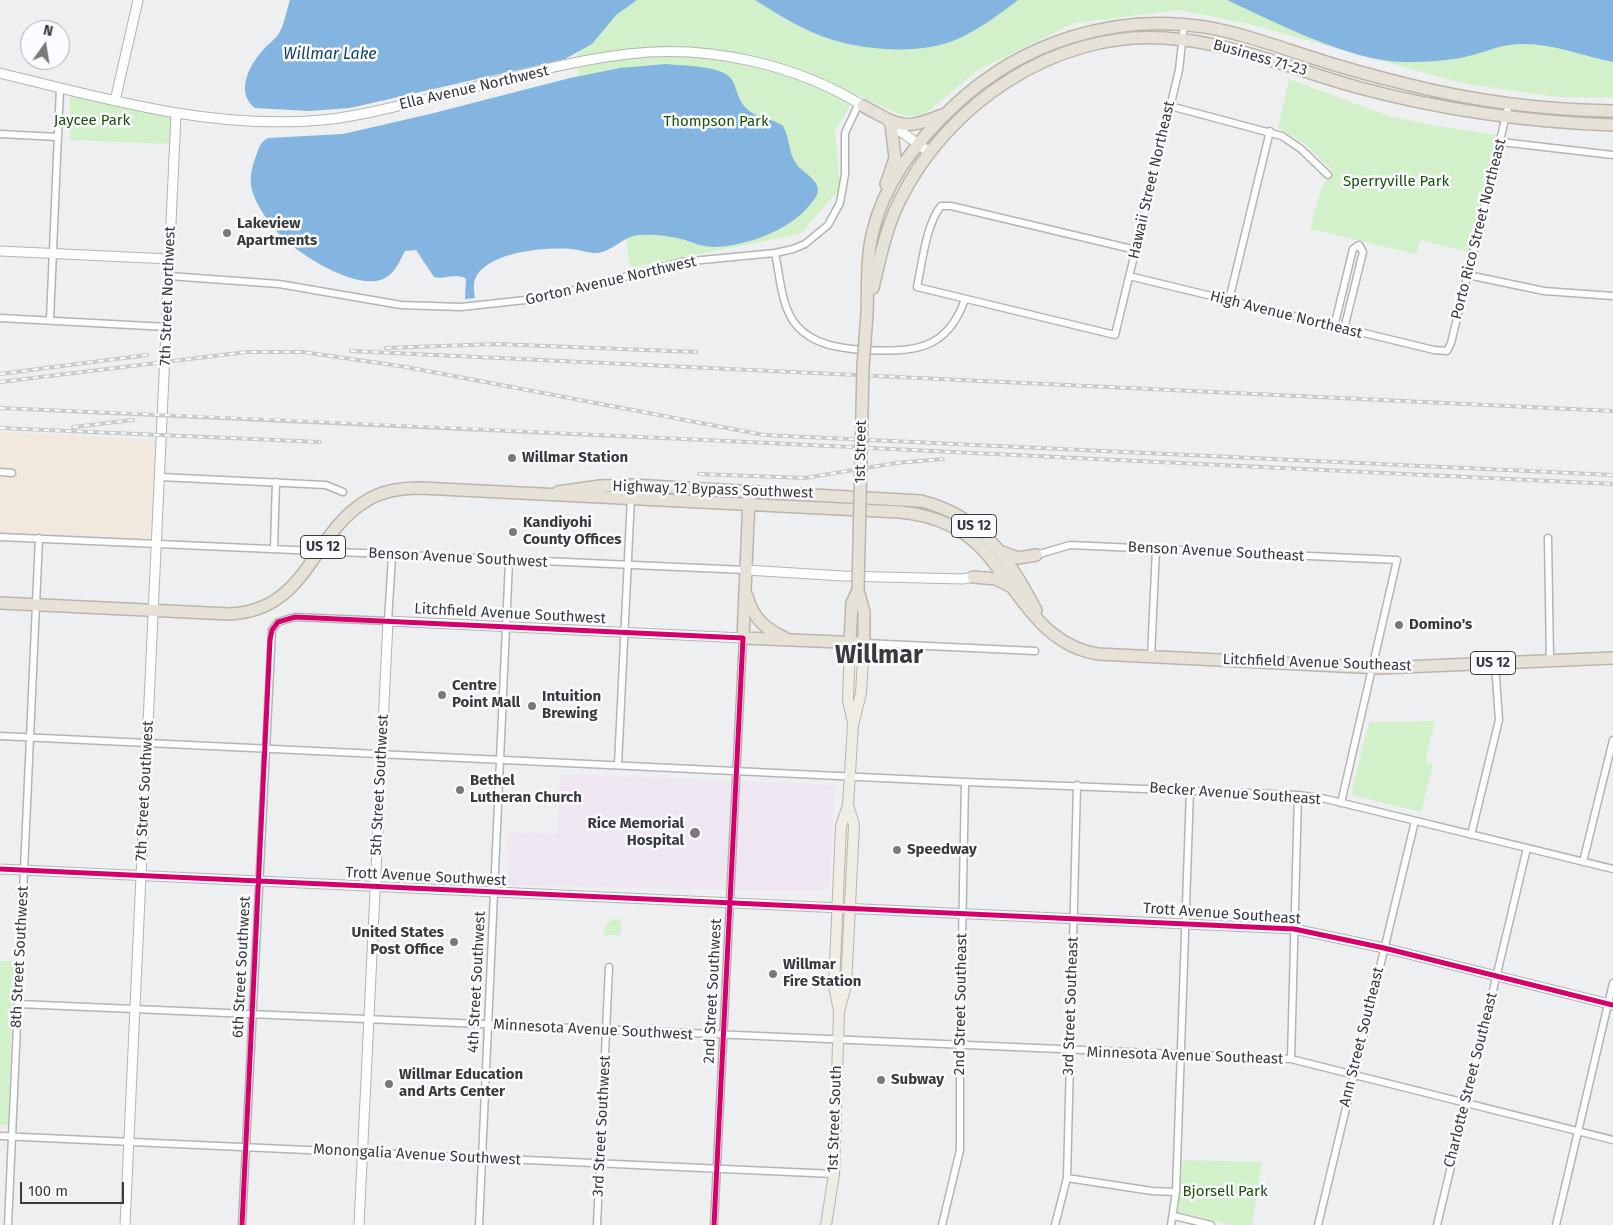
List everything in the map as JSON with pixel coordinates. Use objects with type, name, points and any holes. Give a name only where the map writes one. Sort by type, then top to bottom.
[{"type":"highway","name":"Business 71-23","points":[[867,314],[868,265],[873,231],[885,197],[918,144],[946,113],[972,89],[997,71],[1023,56],[1070,36],[1101,28],[1133,24],[1184,25],[1250,37],[1408,85],[1509,103],[1613,110]]},
{"type":"highway","name":"Business 71-23","points":[[867,314],[888,229],[900,200],[929,152],[962,117],[991,92],[1019,74],[1047,60],[1077,49],[1107,42],[1154,38],[1184,39],[1233,48],[1359,87],[1396,96],[1506,117],[1613,125]]},
{"type":"highway","points":[[861,105],[896,123],[910,126],[946,113]]},
{"type":"highway","points":[[873,231],[878,206],[895,158],[891,124]]},
{"type":"highway","name":"1st Street","points":[[864,643],[864,612],[858,590],[863,367],[867,314]]},
{"type":"highway","name":"Highway 12 Bypass Southwest","points":[[540,495],[600,486],[632,485],[908,499],[941,506],[974,526],[999,549]]},
{"type":"highway","name":"Highway 12 Bypass Southwest","points":[[154,610],[229,614],[251,612],[275,601],[295,584],[343,522],[358,507],[371,498],[392,490],[421,488],[913,513],[933,518],[961,532],[984,551]]},
{"type":"highway","name":"2nd Street Southwest","points":[[743,638],[750,491]]},
{"type":"highway","points":[[999,549],[1014,557],[1028,558],[1036,556]]},
{"type":"highway","name":"US 12","points":[[999,549],[1020,580],[1046,627]]},
{"type":"highway","points":[[973,577],[981,573],[986,566],[984,551]]},
{"type":"highway","name":"US 12","points":[[984,551],[1029,611],[1046,627]]},
{"type":"highway","points":[[745,576],[750,607],[759,621],[773,632],[796,641]]},
{"type":"highway","points":[[973,577],[996,579],[1011,586]]},
{"type":"highway","name":"1st Street","points":[[850,642],[852,603],[858,590]]},
{"type":"highway","name":"US 12","points":[[0,603],[154,610]]},
{"type":"highway","name":"Litchfield Avenue Southeast","points":[[1046,627],[1070,646],[1088,653],[1111,656],[1373,667],[1613,658]]},
{"type":"highway","name":"Litchfield Avenue Southwest","points":[[743,638],[864,643]]},
{"type":"main road","name":"1st Street South","points":[[850,642],[848,694],[853,725]]},
{"type":"main road","name":"1st Street South","points":[[826,1225],[834,1174],[839,1011],[834,986],[842,826],[848,805],[853,725],[861,693],[864,643]]},
{"type":"main road","name":"1st Street South","points":[[839,1011],[846,986],[854,825],[848,805]]},
{"type":"street","points":[[115,101],[138,0]]},
{"type":"street","name":"Hawaii Street Northeast","points":[[965,299],[1115,335],[1170,106],[1184,39],[1184,25]]},
{"type":"street","name":"Ella Avenue Northwest","points":[[0,73],[176,114],[276,122],[339,118],[587,61],[648,52],[709,55],[768,66],[802,76],[861,105],[929,152]]},
{"type":"street","points":[[50,320],[60,88]]},
{"type":"street","name":"Porto Rico Street Northeast","points":[[1443,352],[1449,348],[1451,343],[1509,103]]},
{"type":"street","name":"Gorton Avenue Northwest","points":[[169,276],[280,284],[401,305],[461,307],[544,298],[681,262],[775,253],[805,244],[828,225],[834,215],[844,190],[845,133],[861,105]]},
{"type":"street","points":[[1170,106],[1270,131],[1293,142],[1328,175]]},
{"type":"street","name":"7th Street Northwest","points":[[160,477],[176,114]]},
{"type":"street","points":[[1229,300],[1270,131]]},
{"type":"street","points":[[0,134],[58,137]]},
{"type":"street","points":[[1501,142],[1613,155]]},
{"type":"street","points":[[775,253],[786,306],[793,321],[812,339],[840,349],[903,352],[924,346],[946,332],[955,323],[965,299],[917,287],[926,245],[936,212],[941,206],[951,206],[1136,250]]},
{"type":"street","points":[[1334,327],[1353,249],[1360,246],[1363,252],[1344,329]]},
{"type":"street","points":[[0,251],[170,259]]},
{"type":"street","points":[[1468,275],[1544,291],[1613,296]]},
{"type":"street","name":"High Avenue Northeast","points":[[1129,276],[1443,352]]},
{"type":"street","points":[[0,318],[167,327]]},
{"type":"street","points":[[0,472],[12,473]]},
{"type":"street","points":[[160,477],[333,486],[343,492]]},
{"type":"street","name":"7th Street Southwest","points":[[125,1225],[160,477]]},
{"type":"street","points":[[274,548],[276,482]]},
{"type":"street","points":[[618,765],[632,485]]},
{"type":"street","name":"Benson Avenue Southwest","points":[[0,537],[274,548],[392,556],[627,566],[745,576],[962,579],[973,577]]},
{"type":"street","name":"8th Street Southwest","points":[[8,1225],[39,538]]},
{"type":"street","points":[[1548,538],[1550,660]]},
{"type":"street","name":"Benson Avenue Southeast","points":[[1036,556],[1070,545],[1397,560],[1373,667]]},
{"type":"street","points":[[1152,657],[1156,549]]},
{"type":"street","name":"5th Street Southwest","points":[[360,1225],[381,754],[392,556]]},
{"type":"street","name":"4th Street Southwest","points":[[479,1225],[509,561]]},
{"type":"street","name":"Litchfield Avenue Southwest","points":[[278,622],[294,616],[743,638]]},
{"type":"street","name":"6th Street Southwest","points":[[242,1225],[270,640],[272,630],[278,622]]},
{"type":"street","name":"2nd Street Southwest","points":[[714,1225],[743,638]]},
{"type":"street","points":[[864,643],[1035,652]]},
{"type":"street","points":[[1471,835],[1499,720],[1495,663]]},
{"type":"street","points":[[1342,803],[1373,667]]},
{"type":"street","name":"Becker Avenue Southeast","points":[[0,736],[965,782],[1298,795],[1342,803],[1613,869]]},
{"type":"street","points":[[1583,862],[1613,740]]},
{"type":"street","name":"2nd Street Southeast","points":[[942,1225],[960,1150],[965,782]]},
{"type":"street","name":"3rd Street Southeast","points":[[1055,1225],[1066,1178],[1077,785]]},
{"type":"street","points":[[1171,1225],[1174,1216],[1176,1192],[1182,1055],[1190,790]]},
{"type":"street","points":[[1291,1059],[1298,795]]},
{"type":"street","name":"Ann Street Southeast","points":[[1318,1225],[1352,1076],[1415,821]]},
{"type":"street","name":"Charlotte Street Southeast","points":[[1436,1225],[1527,848]]},
{"type":"street","name":"Trott Avenue Southwest","points":[[0,869],[850,910]]},
{"type":"street","name":"Trott Avenue Southeast","points":[[850,910],[1073,918],[1294,929],[1384,948],[1611,1004]]},
{"type":"street","name":"3rd Street Southwest","points":[[597,1225],[609,967]]},
{"type":"street","points":[[1556,1225],[1611,1004],[1613,983]]},
{"type":"street","name":"Minnesota Avenue Southwest","points":[[18,1004],[838,1040]]},
{"type":"street","name":"Minnesota Avenue Southeast","points":[[838,1040],[1291,1059],[1352,1076],[1613,1140]]},
{"type":"street","name":"Monongalia Avenue Southwest","points":[[0,1136],[600,1165],[834,1174]]},
{"type":"street","points":[[1066,1178],[1152,1191],[1176,1192]]},
{"type":"street","points":[[1174,1216],[1211,1225]]},
{"type":"shaded area","points":[[0,432],[156,440],[153,541],[0,536]]},
{"type":"shaded area","name":"Rice Memorial Hospital","points":[[560,774],[835,785],[829,890],[776,891],[506,885],[508,832],[558,834]]},
{"type":"green space","name":"Thompson Park","points":[[628,0],[1256,0],[1542,37],[1613,41],[1613,98],[1556,97],[1462,83],[1249,24],[1179,10],[1074,23],[978,70],[924,115],[904,116],[857,95],[835,131],[840,189],[800,234],[630,268],[627,242],[574,58]]},
{"type":"green space","name":"Sperryville Park","points":[[1289,79],[1389,116],[1431,125],[1496,135],[1469,252],[1420,240],[1416,254],[1310,229],[1322,186],[1333,171],[1305,144],[1278,128]]},
{"type":"green space","name":"Jaycee Park","points":[[70,96],[173,117],[171,144],[70,140]]},
{"type":"green space","points":[[1435,721],[1425,762],[1433,765],[1421,812],[1351,795],[1369,722]]},
{"type":"green space","points":[[612,919],[621,919],[620,935],[603,935],[606,925]]},
{"type":"green space","points":[[0,961],[14,961],[8,1125],[0,1125]]},
{"type":"green space","name":"Bjorsell Park","points":[[1183,1160],[1262,1162],[1252,1225],[1229,1225],[1178,1213]]},
{"type":"water","name":"Willmar Lake","points":[[290,0],[637,0],[616,15],[592,44],[565,59],[350,108],[309,111],[255,108],[249,102],[246,95],[246,79],[258,56],[279,33]]},
{"type":"water","points":[[755,0],[1018,0],[975,30],[960,38],[930,47],[897,50],[864,47],[823,37],[793,23]]},
{"type":"water","points":[[1227,0],[1613,0],[1613,62],[1548,46],[1522,44],[1504,46],[1469,56],[1445,60],[1404,62],[1383,60],[1337,48]]},
{"type":"water","points":[[666,64],[720,71],[732,80],[738,96],[748,110],[783,126],[794,160],[816,183],[818,190],[816,197],[800,215],[790,223],[766,236],[726,246],[706,246],[674,237],[644,235],[634,236],[598,253],[572,249],[548,249],[519,253],[492,262],[482,270],[474,281],[475,298],[465,299],[466,279],[459,276],[434,277],[416,250],[405,251],[392,273],[385,278],[374,281],[345,276],[314,261],[280,235],[263,214],[252,190],[253,164],[260,146],[268,138],[343,134],[570,78],[620,68]]},
{"type":"railway","points":[[386,348],[496,344],[696,352]]},
{"type":"railway","points":[[351,351],[1613,411]]},
{"type":"railway","points":[[0,382],[247,352],[303,352],[406,367],[764,435],[1613,475]]},
{"type":"railway","points":[[0,374],[147,355]]},
{"type":"railway","points":[[0,408],[605,435],[1613,484]]},
{"type":"railway","points":[[73,427],[133,420]]},
{"type":"railway","points":[[0,428],[320,442]]},
{"type":"railway","points":[[699,474],[805,478],[896,463],[943,459]]},
{"type":"cycle path","points":[[242,1225],[270,640],[272,630],[278,622],[295,617],[743,638],[714,1225]]},
{"type":"cycle path","points":[[0,869],[1294,929],[1384,948],[1613,1005]]},
{"type":"place","name":"Lakeview Apartments","points":[[227,233]]},
{"type":"place","name":"Willmar Station","points":[[512,458]]},
{"type":"place","name":"Kandiyohi County Offices","points":[[513,532]]},
{"type":"place","name":"Domino's","points":[[1399,625]]},
{"type":"place","name":"Centre Point Mall","points":[[442,695]]},
{"type":"place","name":"Intuition Brewing","points":[[532,706]]},
{"type":"place","name":"Bethel Lutheran Church","points":[[460,790]]},
{"type":"place","name":"Rice Memorial Hospital","points":[[695,833]]},
{"type":"place","name":"Speedway","points":[[897,850]]},
{"type":"place","name":"United States Post Office","points":[[454,942]]},
{"type":"place","name":"Willmar Fire Station","points":[[773,974]]},
{"type":"place","name":"Subway","points":[[881,1080]]},
{"type":"place","name":"Willmar Education and Arts Center","points":[[389,1084]]},
{"type":"district","name":"Willmar","points":[[879,656]]}]
